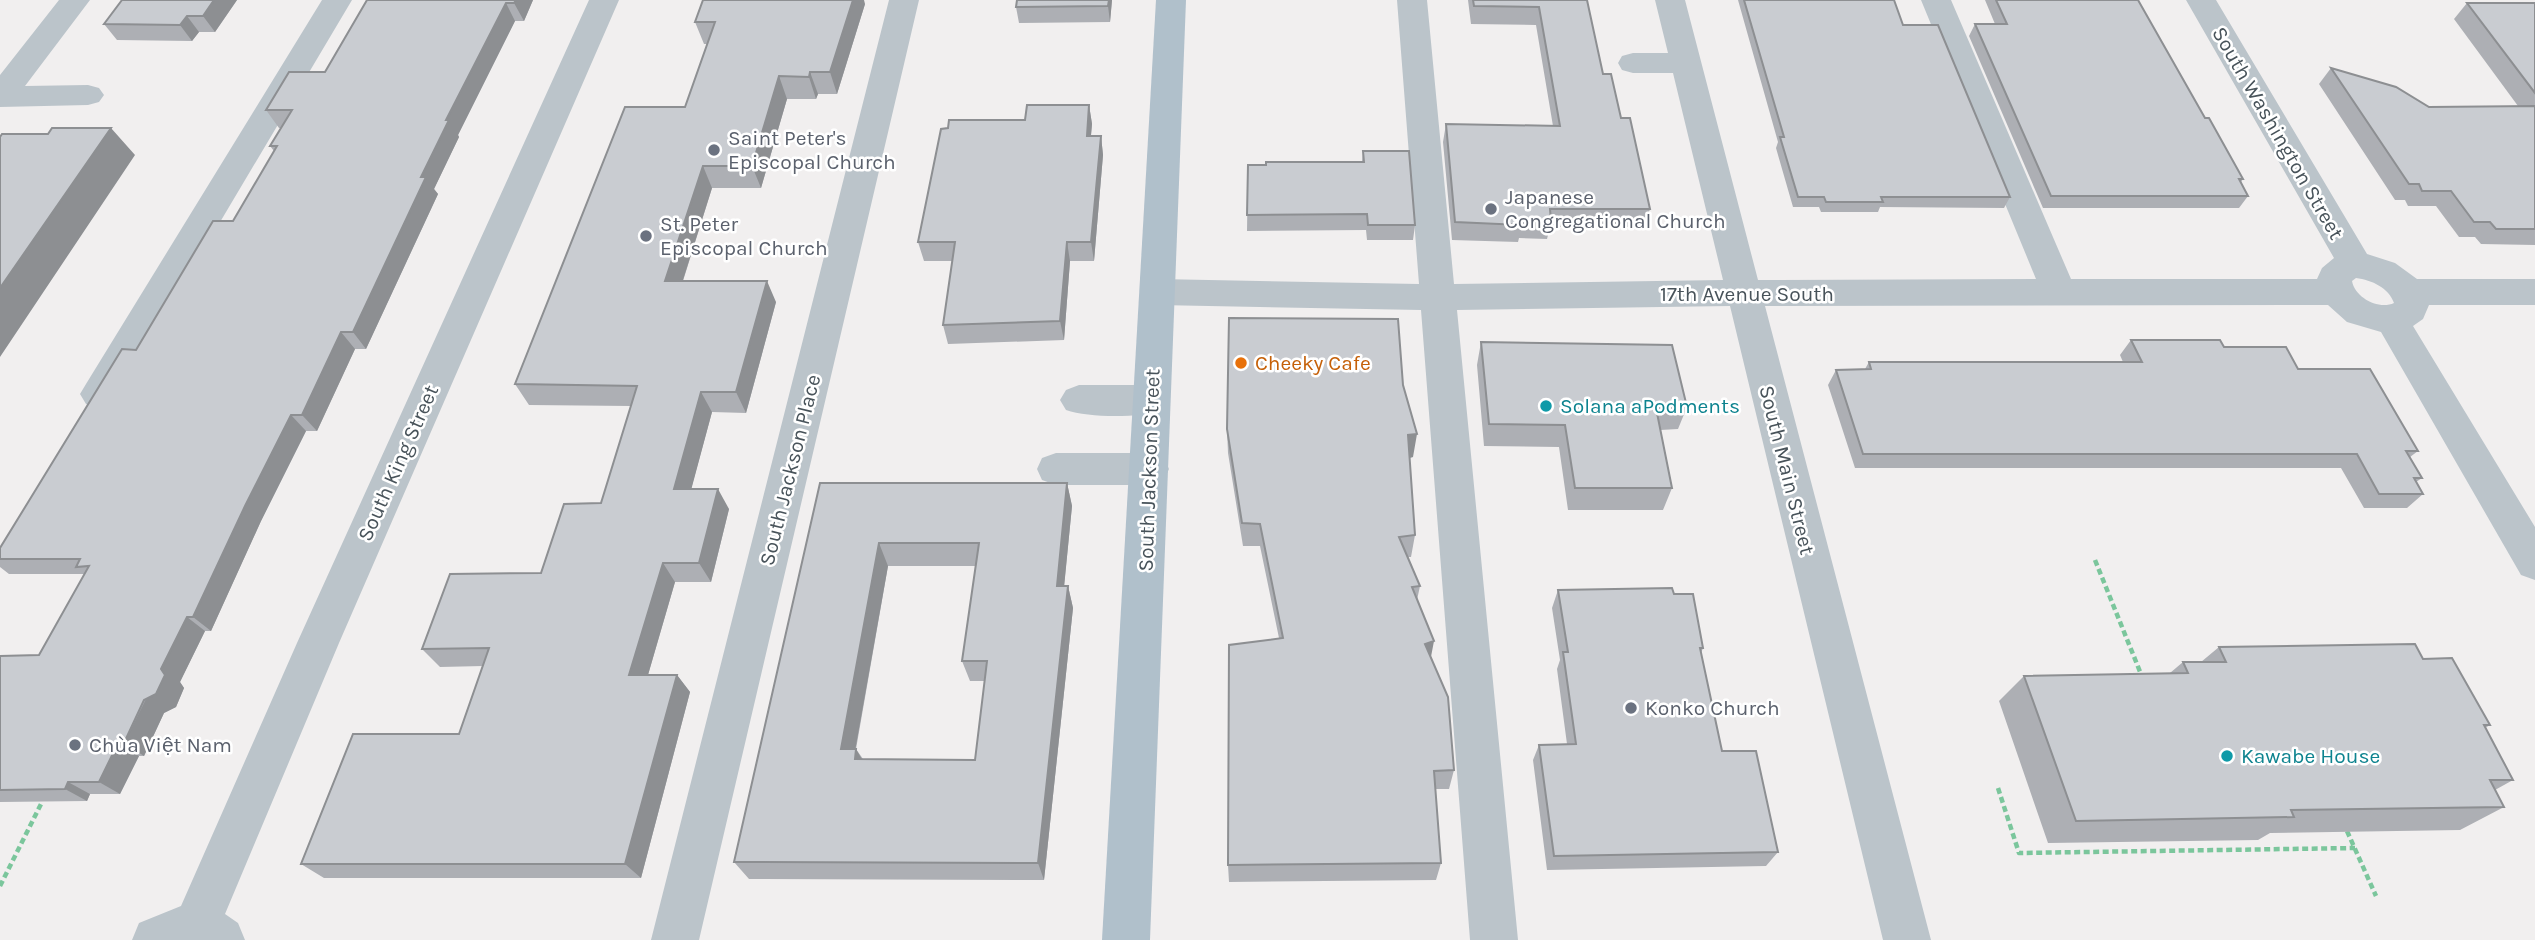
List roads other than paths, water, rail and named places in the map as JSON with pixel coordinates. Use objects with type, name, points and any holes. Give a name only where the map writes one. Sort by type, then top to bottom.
[{"type":"main road","name":"South Jackson Street","points":[[1126,940],[1171,0]]},
{"type":"street","points":[[0,97],[75,0]]},
{"type":"street","points":[[86,415],[337,0]]},
{"type":"street","name":"South King Street","points":[[191,936],[604,0]]},
{"type":"street","name":"South Jackson Place","points":[[675,940],[904,0]]},
{"type":"street","points":[[1412,0],[1494,940]]},
{"type":"street","name":"South Main Street","points":[[1670,0],[1907,940]]},
{"type":"street","points":[[1936,0],[2060,292]]},
{"type":"street","name":"South Washington Street","points":[[2201,0],[2347,279]]},
{"type":"street","points":[[1633,63],[1684,63]]},
{"type":"street","points":[[0,97],[88,95]]},
{"type":"street","points":[[2535,292],[2399,305],[2367,315],[2343,301],[2347,279],[2368,267],[2392,276],[2399,305],[2535,563]]},
{"type":"street","name":"17th Avenue South","points":[[1158,292],[1437,298],[2060,292],[2347,279]]},
{"type":"street","points":[[1079,400],[1151,400]]},
{"type":"street","points":[[1056,469],[1150,469]]},
{"type":"place","name":"Saint Peter's Episcopal Church","points":[[714,150]]},
{"type":"place","name":"Japanese Congregational Church","points":[[1491,209]]},
{"type":"place","name":"St. Peter Episcopal Church","points":[[646,236]]},
{"type":"place","name":"Cheeky Cafe","points":[[1241,363]]},
{"type":"place","name":"Solana aPodments","points":[[1546,406]]},
{"type":"place","name":"Konko Church","points":[[1631,708]]},
{"type":"place","name":"Chùa Việt Nam","points":[[75,745]]},
{"type":"place","name":"Kawabe House","points":[[2227,756]]}]
